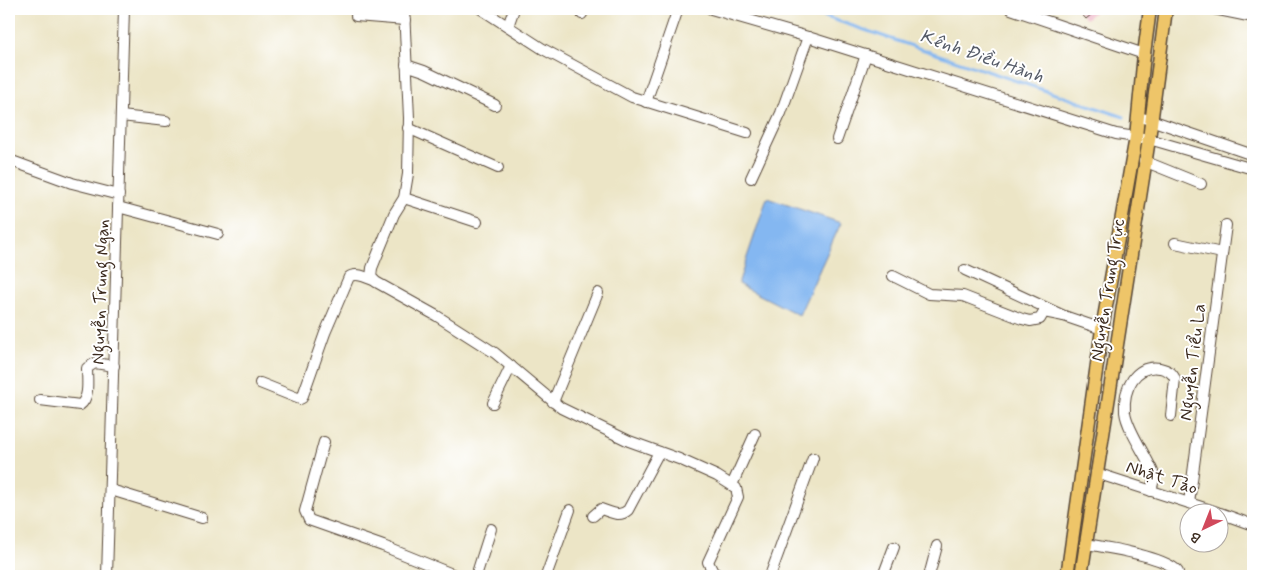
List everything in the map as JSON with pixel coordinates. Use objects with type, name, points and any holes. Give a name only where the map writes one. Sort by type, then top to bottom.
[{"type":"main road","name":"Nguyễn Trung Trực","points":[[1081,576],[1144,160],[1138,116],[1150,9]]},
{"type":"main road","name":"Nguyễn Trung Trực","points":[[1067,576],[1102,329],[1142,138],[1151,120],[1166,9]]},
{"type":"main road","points":[[1082,470],[1096,473]]},
{"type":"street","name":"Nguyễn Trung Ngạn","points":[[107,576],[124,9]]},
{"type":"street","points":[[373,280],[371,276],[372,268],[394,214],[404,198],[408,174],[404,9]]},
{"type":"street","points":[[481,9],[543,49],[624,93],[646,102],[747,133]]},
{"type":"street","points":[[508,26],[514,9]]},
{"type":"street","points":[[646,102],[678,9]]},
{"type":"street","points":[[711,9],[808,37],[1116,134],[1142,138],[1253,169]]},
{"type":"street","points":[[1011,9],[1144,54]]},
{"type":"street","points":[[1214,9],[1253,17]]},
{"type":"street","points":[[356,16],[405,20]]},
{"type":"street","points":[[751,178],[781,113],[808,37]]},
{"type":"street","points":[[837,139],[866,55]]},
{"type":"street","points":[[406,65],[424,71],[495,105]]},
{"type":"street","points":[[121,116],[166,121]]},
{"type":"street","points":[[1138,116],[1253,155]]},
{"type":"street","points":[[408,128],[498,168]]},
{"type":"street","points":[[9,160],[72,183],[119,195]]},
{"type":"street","points":[[1144,160],[1201,184]]},
{"type":"street","points":[[404,198],[477,222]]},
{"type":"street","points":[[118,208],[218,234]]},
{"type":"street","name":"Nguyễn Tiểu La","points":[[1189,502],[1226,225]]},
{"type":"street","points":[[1175,243],[1222,253]]},
{"type":"street","points":[[965,270],[1064,316],[1102,329]]},
{"type":"street","points":[[260,383],[300,399],[302,398],[325,333],[349,277],[356,275],[373,280],[472,338],[511,366],[553,402],[572,414],[629,441],[717,476],[736,488],[738,497],[708,562],[713,572],[721,576]]},
{"type":"street","points":[[893,276],[929,294],[963,296],[1022,320],[1040,319],[1044,312],[1064,316]]},
{"type":"street","points":[[553,402],[598,294]]},
{"type":"street","points":[[40,400],[80,405],[85,402],[87,392],[87,368],[95,363],[114,366]]},
{"type":"street","points":[[493,403],[511,366]]},
{"type":"street","points":[[1151,491],[1154,479],[1153,472],[1128,422],[1125,412],[1129,387],[1140,371],[1148,367],[1162,368],[1170,371],[1176,379],[1171,416]]},
{"type":"street","points":[[732,485],[755,434]]},
{"type":"street","points":[[324,442],[305,511],[309,520],[383,546],[457,576]]},
{"type":"street","points":[[593,516],[601,509],[619,515],[628,510],[659,452]]},
{"type":"street","points":[[770,576],[813,458]]},
{"type":"street","name":"Nhật Tảo","points":[[1096,473],[1186,502]]},
{"type":"street","points":[[110,490],[202,518]]},
{"type":"street","points":[[546,576],[570,510]]},
{"type":"street","name":"Nhật Tảo","points":[[1230,517],[1253,525]]},
{"type":"street","points":[[476,576],[491,529]]},
{"type":"street","points":[[1086,544],[1144,556],[1175,567],[1178,572],[1177,576]]},
{"type":"street","points":[[929,576],[937,546]]},
{"type":"street","points":[[883,576],[894,547]]},
{"type":"water","points":[[767,198],[841,223],[799,315],[738,284]]},
{"type":"building","points":[[1077,9],[1098,9],[1086,19]]},
{"type":"waterway","name":"Kênh Điều Hành","points":[[802,9],[1124,117]]}]
